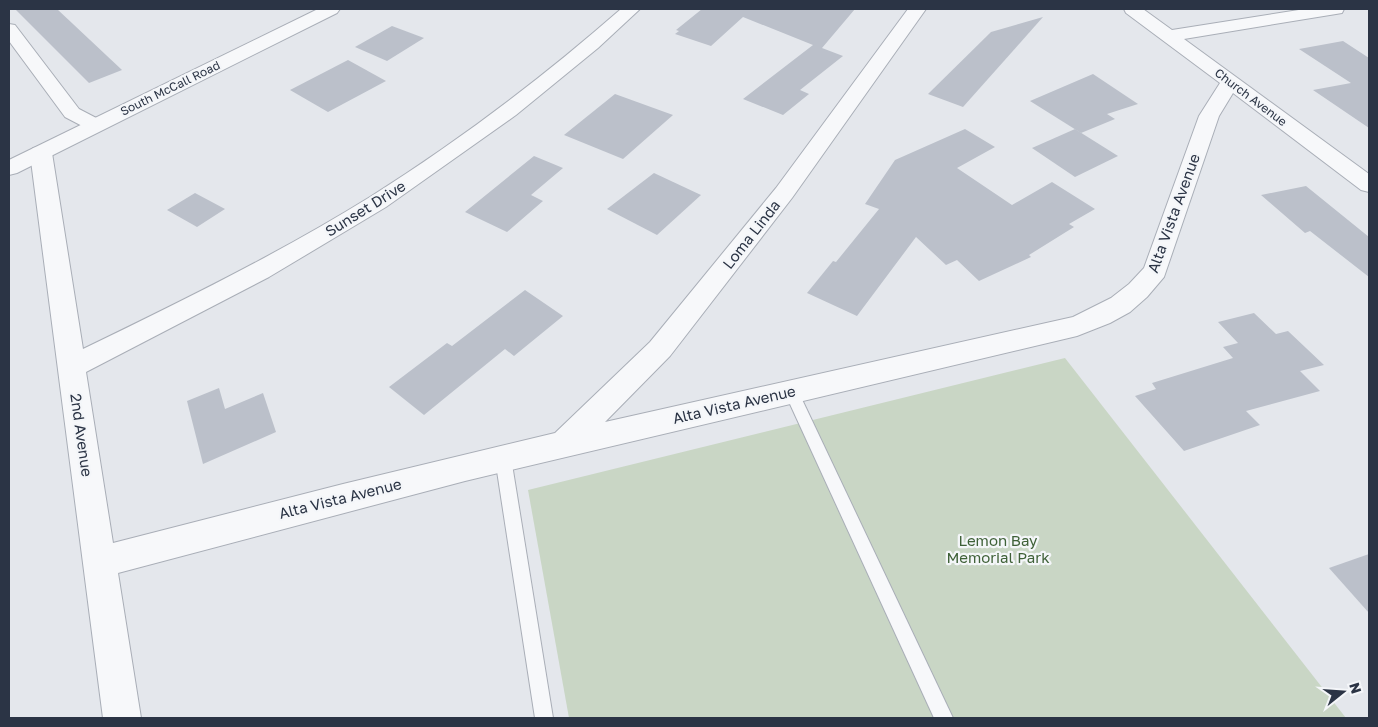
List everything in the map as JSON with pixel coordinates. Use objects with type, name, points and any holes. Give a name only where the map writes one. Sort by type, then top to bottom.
[{"type":"street","name":"Sunset Drive","points":[[72,367],[289,255],[391,193],[474,137],[542,85],[631,9]]},
{"type":"street","name":"Loma Linda","points":[[566,443],[660,350],[784,193],[917,9]]},
{"type":"street","name":"Church Avenue","points":[[1132,9],[1369,186]]},
{"type":"street","points":[[1168,36],[1336,9]]},
{"type":"street","name":"South McCall Road","points":[[9,168],[326,10]]},
{"type":"street","points":[[9,29],[72,113],[95,125]]},
{"type":"street","name":"Alta Vista Avenue","points":[[100,562],[265,517],[503,458],[1078,326],[1117,308],[1139,291],[1155,271],[1209,116],[1230,82]]},
{"type":"street","name":"2nd Avenue","points":[[41,153],[122,718]]},
{"type":"lane","points":[[791,391],[944,718]]},
{"type":"lane","points":[[503,458],[544,718]]},
{"type":"green space","name":"Lemon Bay Memorial Park","points":[[1065,358],[1346,718],[569,718],[528,490]]},
{"type":"building","points":[[15,9],[57,9],[122,70],[89,83]]},
{"type":"building","points":[[702,9],[855,9],[822,48],[843,56],[800,90],[809,94],[783,115],[743,99],[813,45],[743,17],[711,46],[675,34],[679,31],[676,30]]},
{"type":"building","points":[[1043,17],[963,107],[928,94],[991,32]]},
{"type":"building","points":[[392,26],[424,38],[387,61],[355,47]]},
{"type":"building","points":[[1343,41],[1369,58],[1369,128],[1313,90],[1351,83],[1299,49]]},
{"type":"building","points":[[348,60],[386,81],[328,112],[290,90]]},
{"type":"building","points":[[1093,74],[1138,104],[1107,114],[1115,119],[1081,133],[1030,101]]},
{"type":"building","points":[[615,94],[673,115],[623,159],[564,135]]},
{"type":"building","points":[[965,129],[995,147],[957,168],[1012,205],[1052,182],[1095,209],[1069,224],[1074,227],[1029,255],[1031,257],[979,281],[957,260],[946,265],[916,237],[857,316],[807,293],[833,261],[836,262],[879,209],[865,204],[895,160]]},
{"type":"building","points":[[1075,129],[1118,156],[1075,177],[1032,148]]},
{"type":"building","points":[[534,156],[563,168],[531,195],[543,201],[507,232],[465,212]]},
{"type":"building","points":[[654,173],[701,195],[657,235],[607,209]]},
{"type":"building","points":[[1306,186],[1369,237],[1369,277],[1310,231],[1305,233],[1261,195]]},
{"type":"building","points":[[195,193],[225,209],[197,227],[167,210]]},
{"type":"building","points":[[525,290],[563,316],[514,356],[505,349],[424,415],[389,387],[447,343],[452,346]]},
{"type":"building","points":[[1254,313],[1276,334],[1288,331],[1324,365],[1300,371],[1320,391],[1246,411],[1260,425],[1184,451],[1135,396],[1156,389],[1152,383],[1233,358],[1223,347],[1238,343],[1218,322]]},
{"type":"building","points":[[219,388],[225,409],[263,393],[276,432],[203,464],[187,401]]},
{"type":"building","points":[[1369,554],[1369,613],[1329,568]]}]
